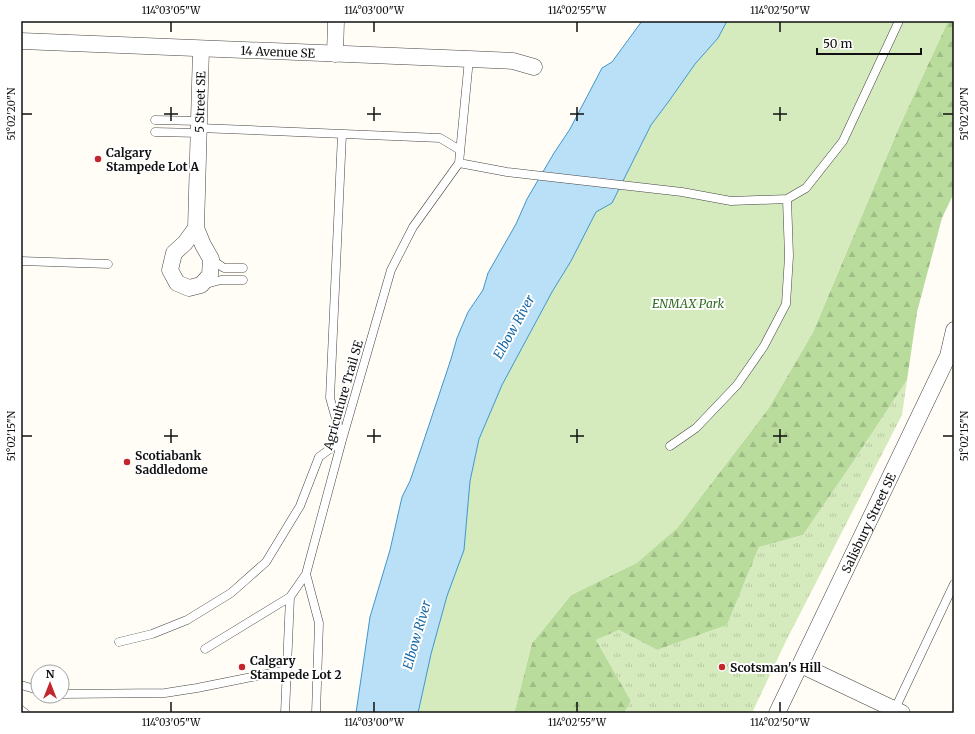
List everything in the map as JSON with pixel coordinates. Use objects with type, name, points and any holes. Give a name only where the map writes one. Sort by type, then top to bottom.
[{"type":"street","points":[[335,54],[336,21]]},
{"type":"street","name":"14 Avenue SE","points":[[21,41],[513,61],[534,67]]},
{"type":"street","name":"5 Street SE","points":[[201,49],[196,228],[203,246],[211,259]]},
{"type":"street","points":[[196,228],[185,243],[174,253],[170,270],[177,283],[189,288],[201,285],[210,275],[211,259]]},
{"type":"street","name":"Salisbury Street SE","points":[[777,713],[951,356],[954,330]]},
{"type":"street","points":[[801,665],[897,712]]},
{"type":"lane","points":[[469,59],[459,163],[507,172],[682,192],[731,200],[787,199],[806,188],[843,141],[899,21]]},
{"type":"lane","points":[[155,120],[199,127],[440,138],[460,150]]},
{"type":"lane","points":[[155,132],[199,127]]},
{"type":"lane","points":[[119,642],[152,634],[187,620],[232,593],[266,562],[300,506],[319,457],[342,440],[330,398],[342,134]]},
{"type":"lane","name":"Agriculture Trail SE","points":[[205,649],[290,597],[306,574],[342,440],[391,270],[413,227],[459,163]]},
{"type":"lane","points":[[670,446],[696,428],[737,385],[764,346],[786,304],[789,256],[787,199]]},
{"type":"lane","points":[[211,259],[224,268],[243,268]]},
{"type":"lane","points":[[21,260],[108,264]]},
{"type":"lane","points":[[201,285],[221,280],[243,280]]},
{"type":"lane","points":[[306,574],[319,623],[316,713]]},
{"type":"lane","points":[[897,712],[954,584]]},
{"type":"lane","points":[[285,713],[290,597]]},
{"type":"lane","points":[[70,694],[165,693],[287,670]]},
{"type":"lane","points":[[21,710],[25,713]]},
{"type":"green space","name":"ENMAX Park","points":[[727,21],[948,21],[899,127],[813,332],[768,409],[677,528],[637,563],[571,595],[532,643],[514,713],[418,713],[431,654],[447,596],[464,550],[470,481],[479,439],[502,385],[552,292],[571,261],[596,212],[612,203],[651,125],[695,64],[718,38]]},
{"type":"green space","points":[[948,21],[954,21],[954,193],[942,218],[917,312],[907,380],[803,535],[759,547],[727,625],[657,650],[619,630],[596,640],[631,701],[624,713],[514,713],[532,643],[571,595],[636,563],[677,528],[768,409],[813,332],[899,127]]},
{"type":"green space","points":[[907,380],[902,415],[785,643],[752,713],[624,713],[631,701],[596,640],[619,630],[657,650],[727,625],[759,547],[803,535]]},
{"type":"water","name":"Elbow River","points":[[642,21],[727,21],[718,38],[695,64],[651,125],[612,203],[596,212],[571,261],[552,292],[502,385],[479,439],[470,481],[464,550],[447,596],[431,654],[418,713],[356,713],[370,617],[390,550],[402,497],[410,481],[457,338],[468,312],[483,290],[488,273],[516,224],[527,199],[570,129],[602,68],[612,62]]},
{"type":"place","name":"Calgary Stampede Lot A","points":[[98,159]]},
{"type":"place","name":"Scotiabank Saddledome","points":[[127,462]]},
{"type":"place","name":"Calgary Stampede Lot 2","points":[[242,667]]},
{"type":"place","name":"Scotsman's Hill","points":[[722,667]]}]
